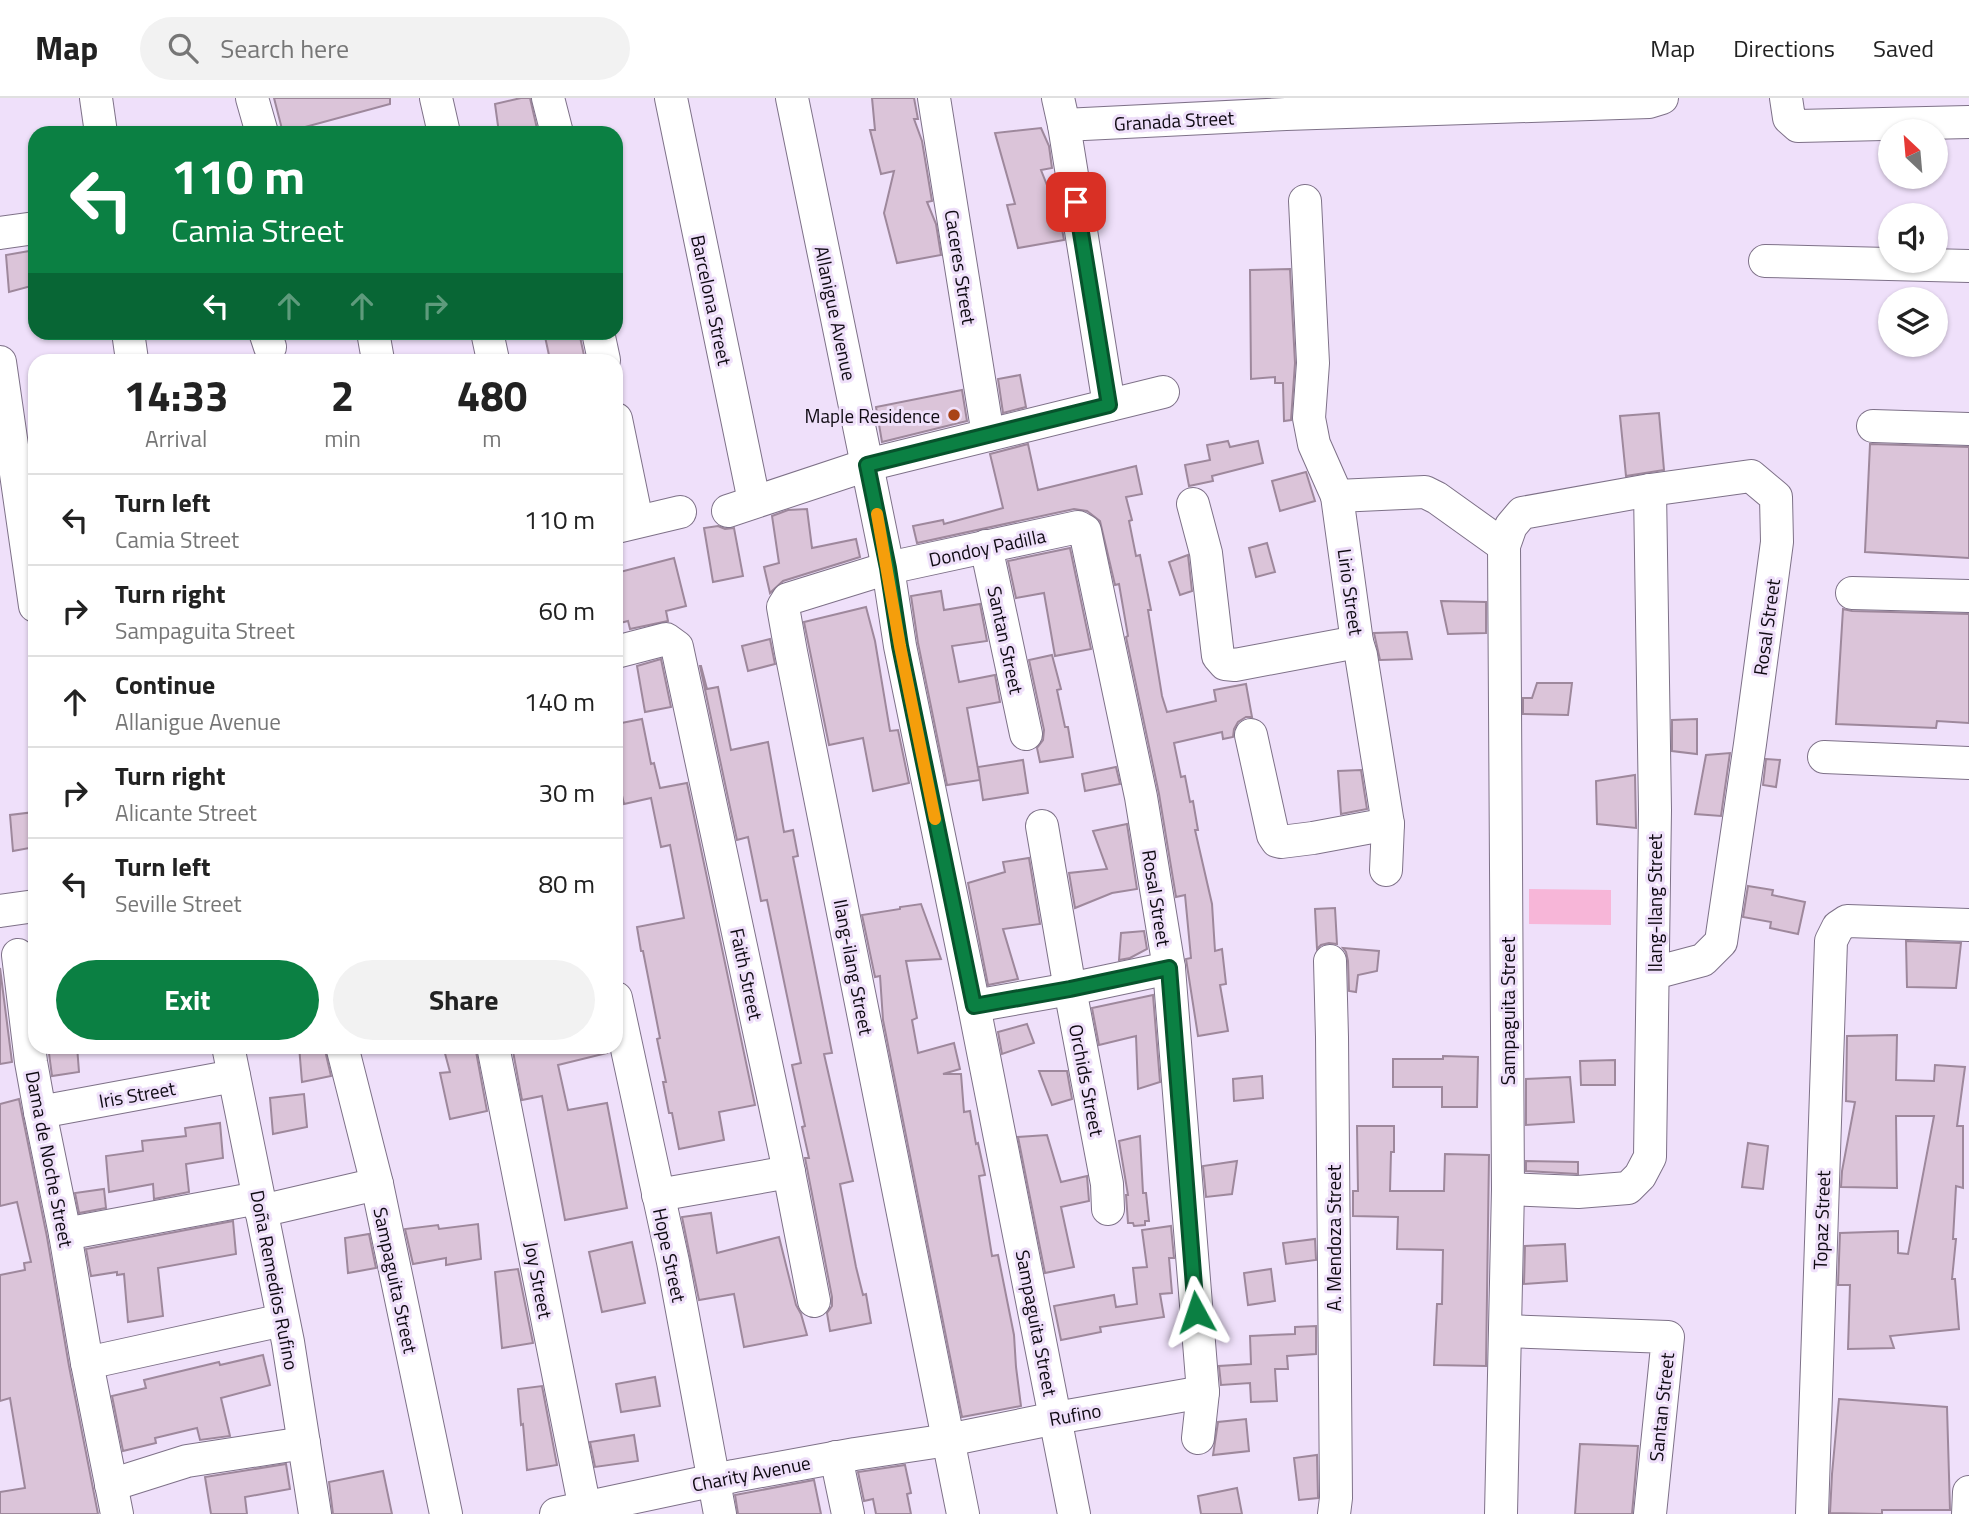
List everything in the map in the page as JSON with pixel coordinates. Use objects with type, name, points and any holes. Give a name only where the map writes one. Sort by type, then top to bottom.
[{"type":"street","points":[[96,98],[100,126]]},
{"type":"street","points":[[252,98],[260,126]]},
{"type":"street","points":[[436,98],[442,126]]},
{"type":"street","points":[[548,98],[555,126]]},
{"type":"street","name":"Barcelona Street","points":[[671,98],[741,506],[867,465]]},
{"type":"street","name":"Allanigue Avenue","points":[[792,98],[888,568]]},
{"type":"street","name":"Caceres Street","points":[[934,98],[988,435]]},
{"type":"street","name":"Granada Street","points":[[1061,112],[1286,114],[1649,102],[1662,98]]},
{"type":"street","points":[[1792,112],[1910,111],[1969,122]]},
{"type":"street","points":[[1061,112],[1109,405]]},
{"type":"street","name":"Lirio Street","points":[[1305,201],[1313,363],[1309,418],[1314,444],[1337,496],[1357,642],[1388,824],[1385,870]]},
{"type":"street","points":[[0,233],[28,229]]},
{"type":"street","points":[[1765,261],[1969,266]]},
{"type":"street","points":[[0,362],[28,557]]},
{"type":"street","points":[[867,465],[1163,392]]},
{"type":"street","points":[[1872,426],[1969,429]]},
{"type":"street","name":"Rosal Street","points":[[1522,513],[1650,490],[1751,476],[1776,497],[1777,542],[1751,744],[1721,942],[1703,960],[1654,973]]},
{"type":"street","name":"Ilang-Ilang Street","points":[[1508,1189],[1578,1192],[1628,1188],[1640,1176],[1650,1157],[1655,810],[1650,490]]},
{"type":"street","points":[[623,492],[626,524],[680,512]]},
{"type":"street","points":[[1337,496],[1425,492],[1504,546]]},
{"type":"street","points":[[1194,504],[1206,553],[1218,656],[1225,664],[1234,665],[1357,642]]},
{"type":"street","name":"Sampaguita Street","points":[[1501,1514],[1508,1189],[1504,546],[1511,526],[1522,513]]},
{"type":"street","name":"Dondoy Padilla","points":[[888,568],[1078,527],[1085,531]]},
{"type":"street","name":"Rosal Street","points":[[1085,531],[1141,797],[1169,968],[1203,1392],[1198,1438]]},
{"type":"street","name":"Santan Street","points":[[986,546],[1026,734]]},
{"type":"street","name":"Sampaguita Street","points":[[888,568],[900,646],[1074,1514]]},
{"type":"street","name":"Ilang-ilang Street","points":[[888,568],[788,599],[783,607],[963,1514]]},
{"type":"street","points":[[1852,593],[1969,596]]},
{"type":"street","name":"Faith Street","points":[[623,650],[666,639],[677,647],[814,1301]]},
{"type":"street","points":[[1251,735],[1276,841],[1313,838],[1388,824]]},
{"type":"street","points":[[1825,757],[1969,763]]},
{"type":"street","name":"Orchids Street","points":[[1042,827],[1107,1184],[1108,1209]]},
{"type":"street","points":[[0,911],[28,907]]},
{"type":"street","name":"Topaz Street","points":[[1812,1514],[1830,941],[1838,927],[1847,921],[1969,925]]},
{"type":"street","name":"A. Mendoza Street","points":[[1330,961],[1336,1498],[1334,1514]]},
{"type":"street","name":"Dama de Noche Street","points":[[24,965],[28,1020]]},
{"type":"street","points":[[974,1006],[1169,968]]},
{"type":"street","name":"Hope Street","points":[[623,1031],[673,1262],[720,1514]]},
{"type":"street","name":"Dama de Noche Street","points":[[30,1054],[114,1499]]},
{"type":"street","name":"Sampaguita Street","points":[[344,1054],[377,1184],[446,1514]]},
{"type":"street","name":"Joy Street","points":[[494,1054],[576,1512]]},
{"type":"street","name":"Iris Street","points":[[40,1112],[231,1061]]},
{"type":"street","name":"Doña Remedios Rufino","points":[[231,1061],[288,1342],[315,1514]]},
{"type":"street","points":[[658,1195],[789,1172]]},
{"type":"street","points":[[65,1234],[260,1205],[377,1184]]},
{"type":"street","points":[[88,1363],[283,1320]]},
{"type":"street","name":"Santan Street","points":[[1505,1331],[1668,1337],[1650,1514]]},
{"type":"street","name":"Rufino","points":[[948,1440],[1203,1392]]},
{"type":"street","name":"Charity Avenue","points":[[576,1512],[714,1480],[836,1457],[948,1440]]},
{"type":"street","points":[[114,1499],[187,1461],[304,1443]]},
{"type":"street","points":[[836,1457],[848,1514]]},
{"type":"street","points":[[1968,1514],[1969,1492]]},
{"type":"shaded area","points":[[1529,889],[1611,890],[1611,925],[1529,924]]},
{"type":"building","points":[[274,98],[390,98],[390,104],[309,126],[281,126]]},
{"type":"building","points":[[530,98],[536,126],[498,126],[495,104]]},
{"type":"building","points":[[872,98],[914,98],[918,119],[914,119],[922,141],[932,201],[927,202],[936,224],[941,255],[897,263],[884,213],[894,171],[881,174],[870,130],[875,130]]},
{"type":"building","points":[[1041,128],[1049,146],[1052,168],[1041,170],[1060,218],[1064,240],[1018,248],[1007,205],[1015,204],[995,133]]},
{"type":"building","points":[[28,251],[28,287],[9,292],[6,255]]},
{"type":"building","points":[[1290,269],[1295,363],[1291,420],[1284,421],[1283,383],[1275,383],[1275,377],[1251,379],[1250,270]]},
{"type":"building","points":[[546,340],[581,340],[584,354],[549,354]]},
{"type":"building","points":[[1020,375],[1026,407],[1003,413],[998,379]]},
{"type":"building","points":[[962,390],[967,421],[882,442],[876,407]]},
{"type":"building","points":[[1659,413],[1664,470],[1626,476],[1620,416]]},
{"type":"building","points":[[1228,441],[1230,447],[1258,441],[1263,463],[1212,476],[1213,481],[1189,486],[1185,465],[1210,460],[1207,445]]},
{"type":"building","points":[[1028,444],[1038,490],[1136,466],[1142,494],[1126,497],[1132,520],[1129,521],[1136,556],[1140,555],[1151,610],[1148,610],[1167,712],[1216,701],[1214,690],[1246,684],[1252,717],[1238,722],[1233,737],[1223,739],[1222,732],[1174,743],[1181,777],[1185,776],[1190,802],[1193,801],[1198,830],[1195,830],[1212,904],[1215,951],[1222,949],[1226,984],[1220,985],[1228,1031],[1198,1036],[1186,959],[1191,958],[1185,895],[1176,897],[1159,794],[1126,637],[1128,636],[1119,584],[1115,585],[1100,521],[1087,511],[1074,509],[917,543],[913,526],[943,520],[944,524],[1003,508],[990,454]]},
{"type":"building","points":[[1870,444],[1969,447],[1969,558],[1865,552]]},
{"type":"building","points":[[1306,472],[1315,501],[1280,511],[1272,481]]},
{"type":"building","points":[[807,509],[812,548],[856,539],[860,557],[783,581],[770,593],[764,567],[779,563],[772,516],[788,510]]},
{"type":"building","points":[[718,526],[725,529],[734,528],[743,576],[713,582],[704,528]]},
{"type":"building","points":[[1267,543],[1275,572],[1256,577],[1249,548]]},
{"type":"building","points":[[1070,548],[1091,649],[1055,656],[1044,593],[1016,598],[1008,561]]},
{"type":"building","points":[[1188,555],[1192,591],[1180,595],[1169,562]]},
{"type":"building","points":[[674,558],[686,606],[666,611],[668,621],[630,629],[628,621],[623,622],[623,571]]},
{"type":"building","points":[[941,591],[944,610],[980,604],[987,641],[952,646],[959,682],[995,675],[1000,702],[967,708],[980,780],[947,785],[911,596]]},
{"type":"building","points":[[1441,601],[1486,602],[1486,633],[1448,634]]},
{"type":"building","points":[[866,607],[875,641],[890,731],[898,730],[909,783],[873,791],[863,738],[829,745],[804,622]]},
{"type":"building","points":[[1843,609],[1969,614],[1969,723],[1937,721],[1936,728],[1836,724]]},
{"type":"building","points":[[1407,632],[1412,659],[1380,660],[1374,633]]},
{"type":"building","points":[[770,639],[775,664],[748,671],[742,646]]},
{"type":"building","points":[[1052,655],[1061,689],[1057,690],[1065,727],[1068,727],[1073,757],[1040,762],[1037,748],[1043,740],[1044,730],[1029,660]]},
{"type":"building","points":[[661,659],[671,707],[645,712],[637,666]]},
{"type":"building","points":[[700,666],[707,689],[718,687],[731,750],[768,742],[784,832],[793,830],[798,856],[793,857],[832,1053],[824,1054],[853,1181],[840,1184],[856,1267],[863,1295],[866,1294],[871,1323],[830,1331],[827,1313],[832,1306],[832,1297],[805,1158],[809,1158],[802,1127],[805,1126],[792,1065],[801,1063],[767,900],[761,901],[748,837],[737,840]]},
{"type":"building","points":[[1537,683],[1572,683],[1568,715],[1523,714],[1523,698],[1532,698]]},
{"type":"building","points":[[642,719],[651,764],[654,763],[660,788],[687,783],[755,1105],[719,1112],[724,1140],[679,1149],[663,1082],[666,1082],[657,1039],[660,1038],[637,927],[684,918],[670,845],[661,847],[651,798],[624,804],[623,723]]},
{"type":"building","points":[[1697,719],[1697,754],[1672,751],[1672,720]]},
{"type":"building","points":[[1730,753],[1721,816],[1695,814],[1706,755]]},
{"type":"building","points":[[1766,759],[1780,760],[1776,787],[1763,785]]},
{"type":"building","points":[[1023,760],[1028,793],[983,800],[978,767]]},
{"type":"building","points":[[1116,767],[1120,784],[1085,791],[1082,774]]},
{"type":"building","points":[[1361,770],[1367,809],[1341,814],[1338,771]]},
{"type":"building","points":[[1635,775],[1636,828],[1597,824],[1596,781]]},
{"type":"building","points":[[28,813],[28,848],[13,851],[10,815]]},
{"type":"building","points":[[1127,824],[1137,889],[1112,893],[1075,908],[1069,873],[1107,869],[1093,831]]},
{"type":"building","points":[[1029,858],[1040,924],[1003,929],[1018,979],[988,985],[968,883],[1005,872],[1003,862]]},
{"type":"building","points":[[1748,886],[1773,890],[1772,895],[1805,902],[1798,934],[1770,928],[1771,922],[1743,917]]},
{"type":"building","points":[[921,904],[941,959],[906,961],[917,1018],[912,1020],[918,1053],[954,1043],[960,1069],[943,1074],[961,1074],[964,1112],[970,1111],[976,1144],[978,1143],[985,1175],[979,1176],[992,1256],[998,1255],[1014,1335],[1021,1406],[962,1417],[883,1020],[880,976],[875,977],[862,915]]},
{"type":"building","points":[[1335,908],[1337,944],[1321,945],[1317,949],[1315,909]]},
{"type":"building","points":[[1144,931],[1147,949],[1130,958],[1119,960],[1121,933]]},
{"type":"building","points":[[1906,941],[1961,943],[1956,988],[1907,987]]},
{"type":"building","points":[[1343,948],[1379,951],[1377,971],[1358,975],[1356,992],[1349,991],[1348,961]]},
{"type":"building","points":[[0,968],[12,1062],[0,1064]]},
{"type":"building","points":[[1153,995],[1160,1082],[1138,1089],[1136,1036],[1099,1045],[1092,1008]]},
{"type":"building","points":[[1027,1024],[1034,1043],[1002,1054],[998,1032]]},
{"type":"building","points":[[1897,1035],[1896,1080],[1934,1081],[1935,1065],[1965,1067],[1957,1126],[1963,1126],[1963,1188],[1956,1186],[1953,1239],[1956,1239],[1952,1279],[1955,1279],[1959,1329],[1890,1336],[1894,1348],[1848,1349],[1850,1285],[1838,1285],[1840,1233],[1898,1231],[1898,1253],[1908,1254],[1934,1116],[1896,1116],[1897,1188],[1841,1187],[1855,1102],[1846,1101],[1847,1036]]},
{"type":"building","points":[[49,1054],[78,1054],[79,1072],[52,1076]]},
{"type":"building","points":[[300,1054],[326,1054],[331,1076],[302,1082]]},
{"type":"building","points":[[445,1054],[476,1054],[487,1111],[450,1119],[440,1073],[450,1072]]},
{"type":"building","points":[[513,1054],[603,1054],[558,1065],[568,1110],[607,1103],[627,1208],[565,1220],[542,1096],[522,1100]]},
{"type":"building","points":[[1443,1056],[1478,1057],[1477,1107],[1442,1107],[1442,1087],[1393,1087],[1393,1059],[1443,1059]]},
{"type":"building","points":[[1615,1060],[1615,1085],[1581,1085],[1580,1061]]},
{"type":"building","points":[[1039,1071],[1067,1071],[1072,1099],[1052,1105]]},
{"type":"building","points":[[1262,1076],[1263,1098],[1234,1101],[1233,1079]]},
{"type":"building","points":[[1570,1077],[1574,1122],[1526,1125],[1526,1079]]},
{"type":"building","points":[[304,1094],[307,1127],[273,1134],[270,1098]]},
{"type":"building","points":[[19,1099],[98,1514],[0,1514],[0,1492],[25,1488],[10,1398],[0,1401],[0,1275],[25,1270],[24,1263],[31,1262],[17,1202],[0,1206],[0,1104]]},
{"type":"building","points":[[220,1123],[223,1158],[186,1164],[189,1192],[154,1199],[153,1184],[109,1192],[106,1156],[143,1151],[142,1141],[186,1136],[185,1128]]},
{"type":"building","points":[[1357,1126],[1394,1126],[1390,1191],[1444,1191],[1445,1154],[1489,1155],[1486,1366],[1434,1365],[1437,1304],[1442,1304],[1443,1250],[1397,1249],[1398,1217],[1353,1216],[1353,1191],[1358,1191]]},
{"type":"building","points":[[1047,1135],[1061,1182],[1087,1176],[1089,1201],[1061,1207],[1074,1267],[1045,1273],[1018,1137]]},
{"type":"building","points":[[1140,1136],[1143,1193],[1146,1193],[1149,1221],[1145,1221],[1145,1225],[1134,1226],[1133,1223],[1128,1223],[1128,1195],[1119,1141]]},
{"type":"building","points":[[1748,1143],[1768,1146],[1763,1189],[1742,1187]]},
{"type":"building","points":[[1237,1161],[1232,1194],[1206,1197],[1203,1166]]},
{"type":"building","points":[[1526,1161],[1578,1162],[1578,1174],[1526,1171]]},
{"type":"building","points":[[104,1189],[106,1208],[79,1213],[75,1193]]},
{"type":"building","points":[[711,1213],[717,1253],[779,1237],[796,1305],[807,1335],[744,1347],[734,1294],[699,1300],[682,1217]]},
{"type":"building","points":[[233,1221],[236,1254],[158,1268],[163,1316],[128,1322],[124,1274],[117,1275],[117,1272],[91,1276],[86,1249]]},
{"type":"building","points":[[478,1224],[481,1259],[446,1265],[446,1258],[413,1264],[405,1229],[438,1225],[439,1229]]},
{"type":"building","points":[[1171,1226],[1174,1258],[1169,1258],[1172,1293],[1160,1294],[1164,1317],[1100,1327],[1101,1332],[1061,1340],[1054,1306],[1114,1295],[1116,1307],[1137,1304],[1133,1268],[1147,1267],[1142,1230]]},
{"type":"building","points":[[369,1234],[376,1268],[348,1273],[345,1238]]},
{"type":"building","points":[[1315,1239],[1316,1260],[1286,1264],[1283,1243]]},
{"type":"building","points":[[632,1242],[645,1303],[602,1312],[589,1252]]},
{"type":"building","points":[[1565,1244],[1567,1281],[1524,1284],[1525,1246]]},
{"type":"building","points":[[518,1269],[533,1343],[502,1348],[495,1272]]},
{"type":"building","points":[[1271,1269],[1275,1301],[1248,1305],[1244,1273]]},
{"type":"building","points":[[1316,1326],[1316,1354],[1287,1356],[1288,1369],[1275,1369],[1277,1401],[1251,1402],[1250,1383],[1221,1385],[1219,1366],[1251,1364],[1250,1336],[1295,1334],[1295,1327]]},
{"type":"building","points":[[263,1355],[270,1385],[221,1398],[230,1436],[200,1440],[197,1428],[155,1438],[156,1443],[123,1451],[112,1396],[146,1388],[144,1380],[219,1362],[220,1365]]},
{"type":"building","points":[[655,1377],[660,1406],[621,1412],[616,1384]]},
{"type":"building","points":[[542,1386],[557,1465],[527,1470],[518,1389]]},
{"type":"building","points":[[1839,1399],[1947,1407],[1950,1510],[1882,1510],[1882,1514],[1830,1513]]},
{"type":"building","points":[[1246,1419],[1249,1451],[1213,1455],[1218,1422]]},
{"type":"building","points":[[634,1435],[638,1461],[595,1467],[590,1442]]},
{"type":"building","points":[[1580,1444],[1638,1446],[1632,1514],[1575,1514]]},
{"type":"building","points":[[1317,1455],[1318,1498],[1299,1500],[1294,1458]]},
{"type":"building","points":[[286,1464],[290,1489],[245,1497],[247,1514],[211,1514],[205,1477]]},
{"type":"building","points":[[905,1465],[911,1493],[907,1494],[911,1514],[876,1514],[873,1499],[864,1501],[858,1472]]},
{"type":"building","points":[[383,1471],[392,1514],[333,1514],[329,1482]]},
{"type":"building","points":[[814,1480],[821,1514],[738,1514],[735,1495]]},
{"type":"building","points":[[1237,1488],[1242,1514],[1201,1514],[1198,1496]]},
{"type":"slow traffic","points":[[877,514],[935,819]]},
{"type":"place","name":"Maple Residence","points":[[954,415]]},
{"type":"route","points":[[1076,202],[1109,405],[867,465],[888,568],[900,646],[974,1006],[1169,968],[1196,1312]]}]
